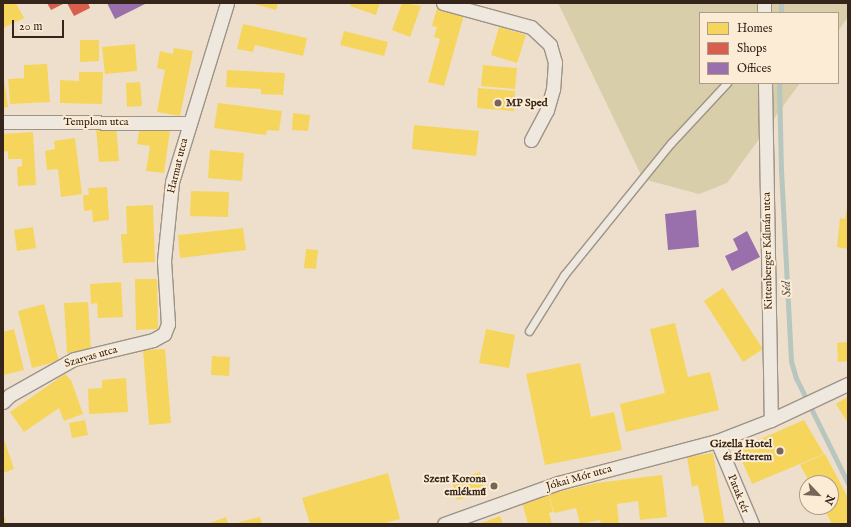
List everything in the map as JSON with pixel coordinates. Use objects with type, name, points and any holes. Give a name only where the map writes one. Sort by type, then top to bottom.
[{"type":"street","name":"Harmat utca","points":[[164,334],[168,324],[164,261],[172,182],[227,3]]},
{"type":"street","points":[[443,3],[531,27],[550,45],[555,62],[553,89],[547,110],[531,140]]},
{"type":"street","name":"Kittenberger Kálmán utca","points":[[766,84],[772,420]]},
{"type":"street","name":"Templom utca","points":[[3,122],[190,123]]},
{"type":"street","name":"Szarvas utca","points":[[3,402],[10,395],[74,359],[153,340],[164,334]]},
{"type":"street","name":"Jókai Mór utca","points":[[444,524],[558,483],[717,441],[772,420],[848,384]]},
{"type":"street","name":"Patak tér","points":[[717,441],[752,524]]},
{"type":"lane","points":[[529,331],[564,275],[671,143],[726,84]]},
{"type":"shaded area","points":[[558,3],[848,3],[848,17],[839,30],[839,12],[699,12],[699,84],[799,84],[727,183],[699,194],[643,179]]},
{"type":"building: Homes","points":[[3,3],[16,3],[24,18],[3,28]]},
{"type":"building: Homes","points":[[251,3],[278,3],[276,10]]},
{"type":"building: Homes","points":[[351,3],[380,3],[376,15],[350,6]]},
{"type":"building: Homes","points":[[402,3],[421,6],[410,37],[392,30]]},
{"type":"building: Homes","points":[[437,8],[464,15],[444,86],[428,82],[440,39],[434,37],[437,27],[432,26]]},
{"type":"building: Homes","points":[[243,24],[307,38],[303,56],[255,45],[253,52],[237,49]]},
{"type":"building: Homes","points":[[499,27],[526,35],[517,63],[491,55]]},
{"type":"building: Homes","points":[[344,31],[388,42],[384,56],[340,45]]},
{"type":"building: Homes","points":[[80,40],[99,40],[99,61],[80,62]]},
{"type":"building: Homes","points":[[135,44],[137,71],[105,74],[102,47]]},
{"type":"building: Homes","points":[[174,48],[193,51],[180,116],[157,112],[165,70],[157,68],[160,51],[173,54]]},
{"type":"building: Homes","points":[[47,64],[50,102],[10,104],[8,79],[24,78],[24,65]]},
{"type":"building: Homes","points":[[483,65],[517,68],[515,89],[481,86]]},
{"type":"building: Homes","points":[[227,70],[285,73],[283,95],[261,94],[261,89],[226,87]]},
{"type":"building: Homes","points":[[3,72],[8,107],[3,108]]},
{"type":"building: Homes","points":[[79,72],[103,72],[102,104],[60,103],[60,80],[79,81]]},
{"type":"building: Homes","points":[[140,82],[142,106],[127,107],[126,83]]},
{"type":"building: Homes","points":[[478,88],[515,91],[514,111],[477,108]]},
{"type":"building: Homes","points":[[218,103],[282,111],[279,131],[267,130],[266,135],[214,128]]},
{"type":"building: Homes","points":[[293,113],[310,115],[308,131],[292,130]]},
{"type":"building: Homes","points":[[414,125],[479,131],[476,156],[412,149]]},
{"type":"building: Homes","points":[[116,126],[119,161],[99,162],[96,127]]},
{"type":"building: Homes","points":[[140,126],[170,130],[164,173],[146,171],[150,146],[137,144]]},
{"type":"building: Homes","points":[[33,132],[36,185],[18,186],[17,167],[22,166],[22,159],[8,159],[8,151],[3,152],[3,134]]},
{"type":"building: Homes","points":[[75,138],[82,194],[61,197],[58,169],[47,170],[45,151],[55,149],[54,141]]},
{"type":"building: Homes","points":[[210,150],[244,153],[242,181],[208,178]]},
{"type":"building: Homes","points":[[107,187],[109,220],[93,222],[92,210],[84,211],[83,195],[89,195],[88,188]]},
{"type":"building: Homes","points":[[191,191],[229,192],[228,217],[190,216]]},
{"type":"building: Homes","points":[[848,203],[848,249],[837,247],[840,218],[845,219]]},
{"type":"building: Homes","points":[[153,205],[155,262],[123,263],[121,234],[127,234],[126,206]]},
{"type":"building: Homes","points":[[33,227],[36,248],[17,251],[14,230]]},
{"type":"building: Homes","points":[[243,228],[246,250],[180,258],[178,235]]},
{"type":"building: Homes","points":[[306,249],[318,250],[316,269],[304,268]]},
{"type":"building: Homes","points":[[135,279],[157,279],[158,329],[136,330]]},
{"type":"building: Homes","points":[[121,282],[123,317],[98,318],[97,303],[91,304],[90,284]]},
{"type":"building: Homes","points":[[723,288],[763,349],[743,362],[704,301]]},
{"type":"building: Homes","points":[[88,302],[91,351],[67,353],[64,303]]},
{"type":"building: Homes","points":[[44,304],[59,361],[32,368],[18,311]]},
{"type":"building: Homes","points":[[675,323],[688,377],[710,372],[719,410],[626,432],[620,404],[665,393],[650,329]]},
{"type":"building: Homes","points":[[14,329],[24,370],[3,375],[3,332]]},
{"type":"building: Homes","points":[[486,329],[515,335],[509,368],[479,363]]},
{"type":"building: Homes","points":[[848,342],[848,361],[838,362],[837,343]]},
{"type":"building: Homes","points":[[165,349],[171,423],[149,425],[143,350]]},
{"type":"building: Homes","points":[[212,356],[230,357],[229,376],[211,375]]},
{"type":"building: Homes","points":[[580,363],[591,417],[614,412],[622,450],[545,465],[526,374]]},
{"type":"building: Homes","points":[[65,374],[71,380],[83,414],[64,421],[59,408],[24,432],[10,412]]},
{"type":"building: Homes","points":[[126,378],[128,412],[89,414],[88,389],[102,388],[102,380]]},
{"type":"building: Homes","points":[[847,397],[848,399],[848,423],[836,404]]},
{"type":"building: Homes","points":[[85,420],[88,435],[72,438],[69,423]]},
{"type":"building: Homes","name":"Gizella Hotel és Étterem","points":[[804,420],[824,454],[752,484],[737,449]]},
{"type":"building: Homes","points":[[3,437],[14,469],[3,473]]},
{"type":"building: Homes","points":[[713,453],[725,524],[705,524],[698,485],[692,487],[687,457]]},
{"type":"building: Homes","points":[[825,454],[836,475],[806,475],[800,465]]},
{"type":"building: Homes","points":[[480,472],[486,491],[457,500],[452,481]]},
{"type":"building: Homes","points":[[388,473],[400,519],[382,524],[310,524],[302,498]]},
{"type":"building: Homes","points":[[662,475],[667,517],[640,520],[638,501],[617,504],[619,524],[601,524],[600,520],[580,524],[576,508],[554,513],[549,494],[596,483]]},
{"type":"building: Homes","points":[[839,481],[848,498],[848,524],[832,524],[827,515],[839,515]]},
{"type":"building: Homes","points":[[549,495],[553,512],[549,513],[552,524],[528,524],[522,502]]},
{"type":"building: Homes","points":[[500,516],[503,524],[479,524]]},
{"type":"building: Homes","points":[[5,517],[6,524],[3,524],[3,518]]},
{"type":"building: Homes","points":[[226,517],[228,524],[207,524]]},
{"type":"building: Homes","points":[[260,517],[262,524],[240,524],[239,522]]},
{"type":"building: Shops","points":[[47,3],[65,3],[51,10]]},
{"type":"building: Shops","points":[[67,3],[88,3],[90,8],[74,16]]},
{"type":"building: Offices","points":[[107,3],[147,3],[115,19]]},
{"type":"building: Offices","points":[[696,210],[699,247],[668,250],[665,214]]},
{"type":"building: Offices","points":[[747,231],[760,257],[732,271],[725,256],[738,250],[733,239]]},
{"type":"waterway","name":"Séd","points":[[781,3],[781,12]]},
{"type":"waterway","name":"Séd","points":[[779,84],[781,170],[791,361],[796,378],[848,483]]},
{"type":"place","name":"MP Sped","points":[[498,103]]},
{"type":"place","name":"Gizella Hotel és Étterem","points":[[780,451]]},
{"type":"place","name":"Szent Korona emlékmű","points":[[494,486]]}]
